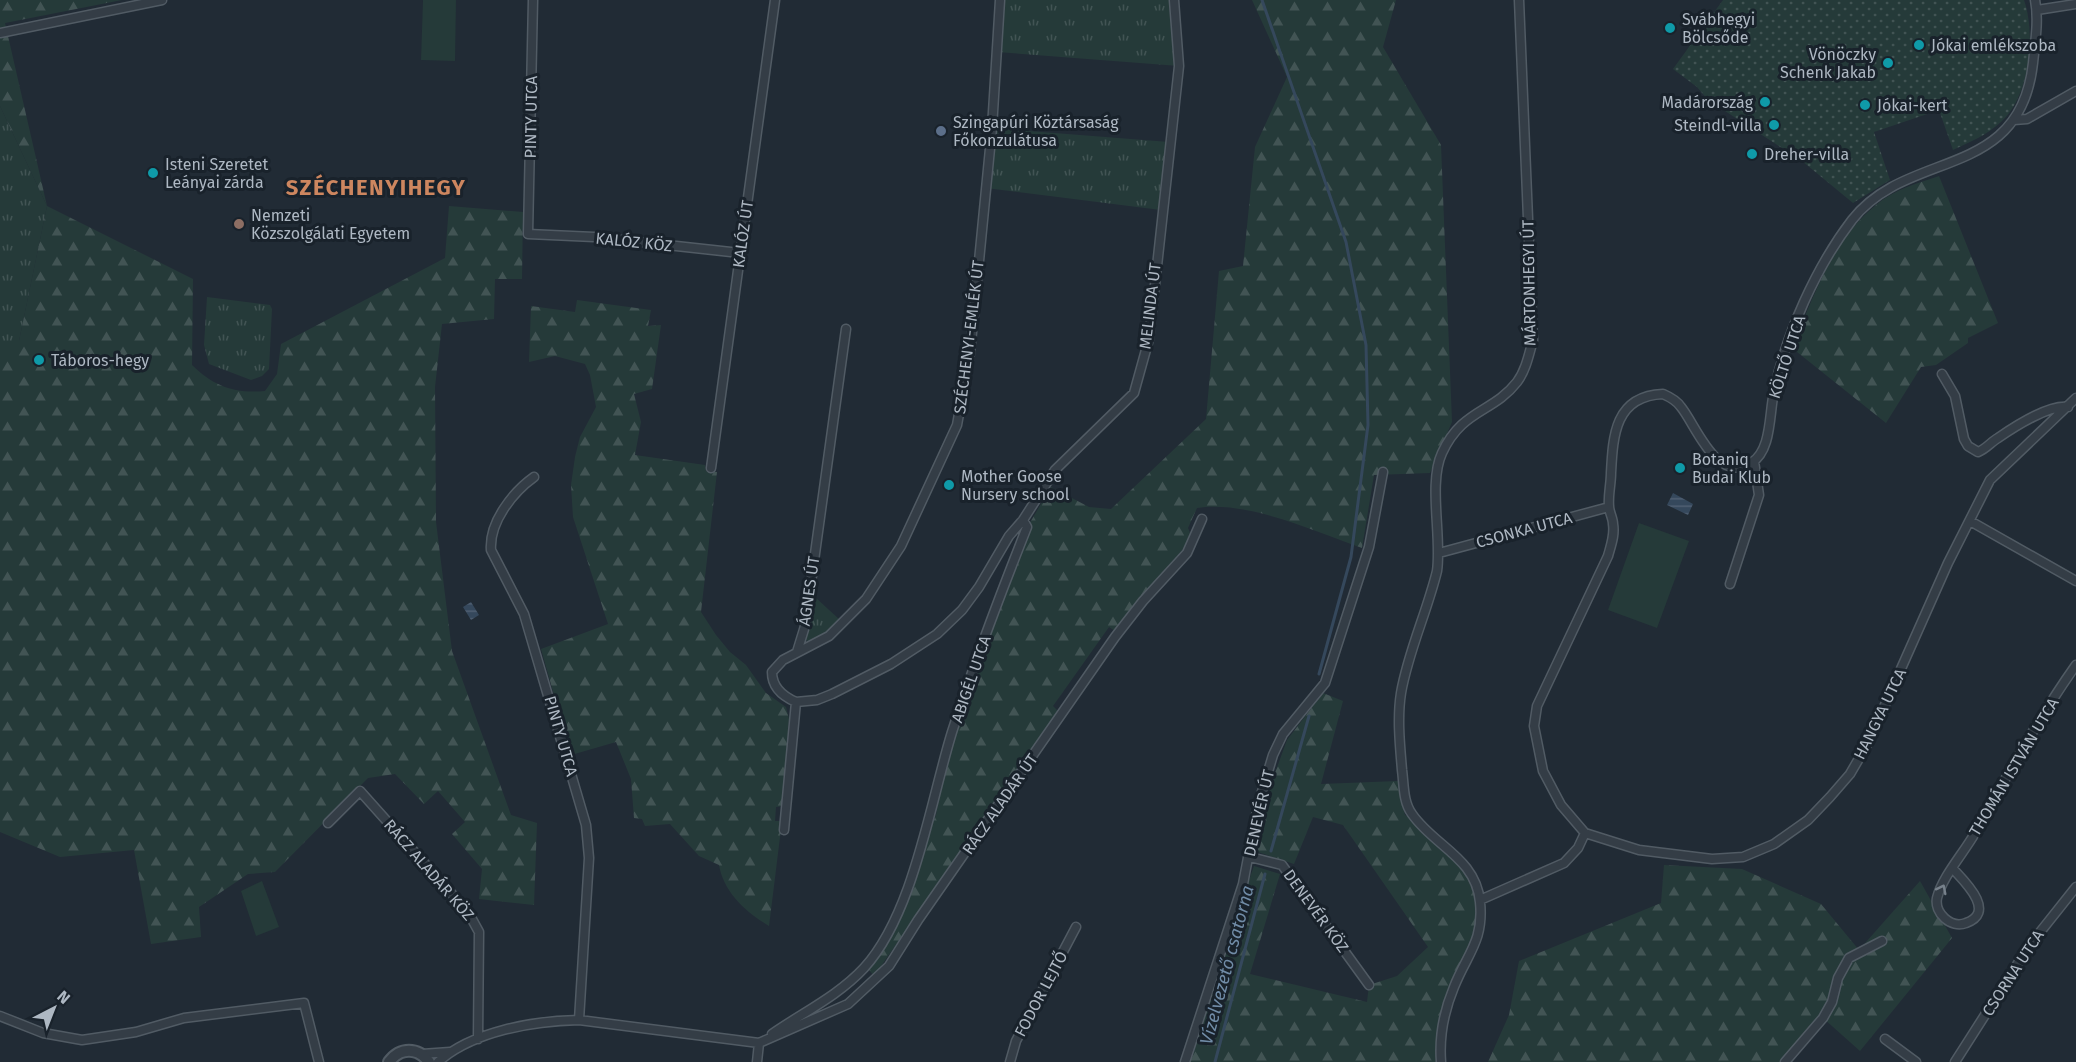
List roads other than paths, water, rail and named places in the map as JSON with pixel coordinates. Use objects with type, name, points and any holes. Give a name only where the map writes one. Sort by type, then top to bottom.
[{"type":"street","points":[[0,33],[162,0]]},
{"type":"street","name":"PINTY UTCA","points":[[528,234],[533,0]]},
{"type":"street","name":"KALÓZ ÚT","points":[[711,468],[775,0]]},
{"type":"street","points":[[994,0],[1000,0]]},
{"type":"street","name":"SZÉCHENYI-EMLÉK ÚT","points":[[797,652],[815,645],[841,627],[877,584],[901,546],[957,425],[970,353],[992,128],[1000,0]]},
{"type":"street","name":"MELINDA ÚT","points":[[796,702],[818,700],[840,690],[891,664],[937,634],[970,599],[1009,536],[1023,520],[1055,470],[1134,393],[1149,339],[1179,66],[1174,0]]},
{"type":"street","name":"MÁRTONHEGYI ÚT","points":[[1441,1062],[1440,1031],[1454,986],[1475,947],[1480,921],[1480,900],[1470,872],[1461,859],[1412,815],[1404,792],[1400,742],[1401,695],[1429,602],[1439,554],[1436,510],[1440,455],[1450,436],[1461,423],[1474,412],[1499,399],[1517,382],[1528,361],[1533,340],[1520,0]]},
{"type":"street","name":"KÖLTŐ UTCA","points":[[1754,461],[1764,448],[1774,391],[1792,336],[1821,266],[1838,238],[1871,201],[1891,189],[1985,147],[2014,120],[2028,94],[2037,10],[2036,0]]},
{"type":"street","points":[[2037,10],[2076,4]]},
{"type":"street","points":[[2014,120],[2027,119],[2076,91]]},
{"type":"street","name":"KALÓZ KÖZ","points":[[528,234],[594,237],[740,253]]},
{"type":"street","name":"ÁGNES ÚT","points":[[797,652],[805,627],[846,329]]},
{"type":"street","name":"HANGYA UTCA","points":[[1942,375],[1955,396],[1964,440],[1968,446],[1978,452],[2000,436],[2047,410],[2059,405],[2068,406]]},
{"type":"street","points":[[1480,900],[1564,863],[1578,848],[1586,833],[1567,814],[1552,791],[1538,756],[1534,726],[1538,706],[1548,680],[1608,556],[1614,531],[1609,507],[1615,430],[1629,406],[1653,394],[1663,394],[1681,406],[1707,450],[1716,458],[1735,466],[1754,461],[1759,495],[1730,584]]},
{"type":"street","name":"HANGYA UTCA","points":[[1586,833],[1639,850],[1663,854],[1734,858],[1743,857],[1774,844],[1808,820],[1850,774],[1868,743],[1948,563],[1990,480],[2076,398]]},
{"type":"street","name":"DENEVÉR ÚT","points":[[1185,1062],[1250,857],[1258,805],[1273,754],[1283,734],[1324,683],[1369,547],[1383,472]]},
{"type":"street","name":"PINTY UTCA","points":[[534,477],[523,485],[499,518],[491,550],[524,614],[586,825],[589,858],[579,1020]]},
{"type":"street","name":"CSONKA UTCA","points":[[1439,554],[1609,507]]},
{"type":"street","name":"RÁCZ ALADÁR ÚT","points":[[759,1043],[848,1004],[889,966],[918,920],[1116,638],[1143,602],[1187,553],[1202,519]]},
{"type":"street","name":"ABIGÉL UTCA","points":[[759,1043],[834,993],[865,967],[891,927],[922,841],[955,725],[1004,581],[1026,527],[1023,520]]},
{"type":"street","points":[[1970,521],[2076,581]]},
{"type":"street","points":[[784,830],[796,702],[773,684],[772,672],[783,660],[797,652]]},
{"type":"street","name":"THOMÁN ISTVÁN UTCA","points":[[1953,869],[1976,895],[1979,903],[1972,920],[1965,924],[1958,924],[1945,918],[1937,903],[1938,895],[1953,869],[2076,665]]},
{"type":"street","name":"RÁCZ ALADÁR KÖZ","points":[[328,823],[360,791],[468,912],[479,932],[478,1039]]},
{"type":"street","name":"DENEVÉR KÖZ","points":[[1250,857],[1282,865],[1369,985]]},
{"type":"street","name":"CSORNA UTCA","points":[[1955,1062],[2029,946],[2076,887]]},
{"type":"street","name":"FODOR LEJTŐ","points":[[1010,1062],[1016,1041],[1076,927]]},
{"type":"street","points":[[1785,1062],[1823,1018],[1832,1002],[1838,978],[1849,958],[1882,941]]},
{"type":"street","points":[[0,1016],[44,1033],[82,1040],[136,1032],[194,1016],[304,1004],[319,1062]]},
{"type":"street","points":[[389,1062],[394,1055],[404,1051],[426,1058],[450,1052],[478,1039],[555,1020],[579,1020],[759,1043],[757,1062]]},
{"type":"street","points":[[1885,1039],[1916,1062]]},
{"type":"street","points":[[438,1062],[450,1052]]},
{"type":"water","points":[[1673,493],[1693,504],[1688,515],[1667,505]]},
{"type":"water","points":[[471,602],[479,615],[471,620],[463,607]]},
{"type":"waterway","points":[[1262,0],[1346,242],[1366,345],[1368,425],[1351,557],[1319,674]]},
{"type":"waterway","name":"Vízelvezető csatorna","points":[[1271,851],[1309,716]]},
{"type":"waterway","name":"Vízelvezető csatorna","points":[[1215,1062],[1265,874]]},
{"type":"place","name":"Svábhegyi Bölcsőde","points":[[1670,28]]},
{"type":"place","name":"Jókai emlékszoba","points":[[1919,45]]},
{"type":"place","name":"Vönöczky Schenk Jakab","points":[[1888,63]]},
{"type":"place","name":"Madárország","points":[[1765,102]]},
{"type":"place","name":"Jókai-kert","points":[[1865,105]]},
{"type":"place","name":"Steindl-villa","points":[[1774,125]]},
{"type":"place","name":"Szingapúri Köztársaság Főkonzulátusa","points":[[941,131]]},
{"type":"place","name":"Dreher-villa","points":[[1752,154]]},
{"type":"place","name":"Isteni Szeretet Leányai zárda","points":[[153,173]]},
{"type":"place","name":"Nemzeti Közszolgálati Egyetem","points":[[239,224]]},
{"type":"place","name":"Táboros-hegy","points":[[39,360]]},
{"type":"place","name":"Botaniq Budai Klub","points":[[1680,468]]},
{"type":"place","name":"Mother Goose Nursery school","points":[[949,485]]},
{"type":"district","name":"SZÉCHENYIHEGY","points":[[376,187]]}]
